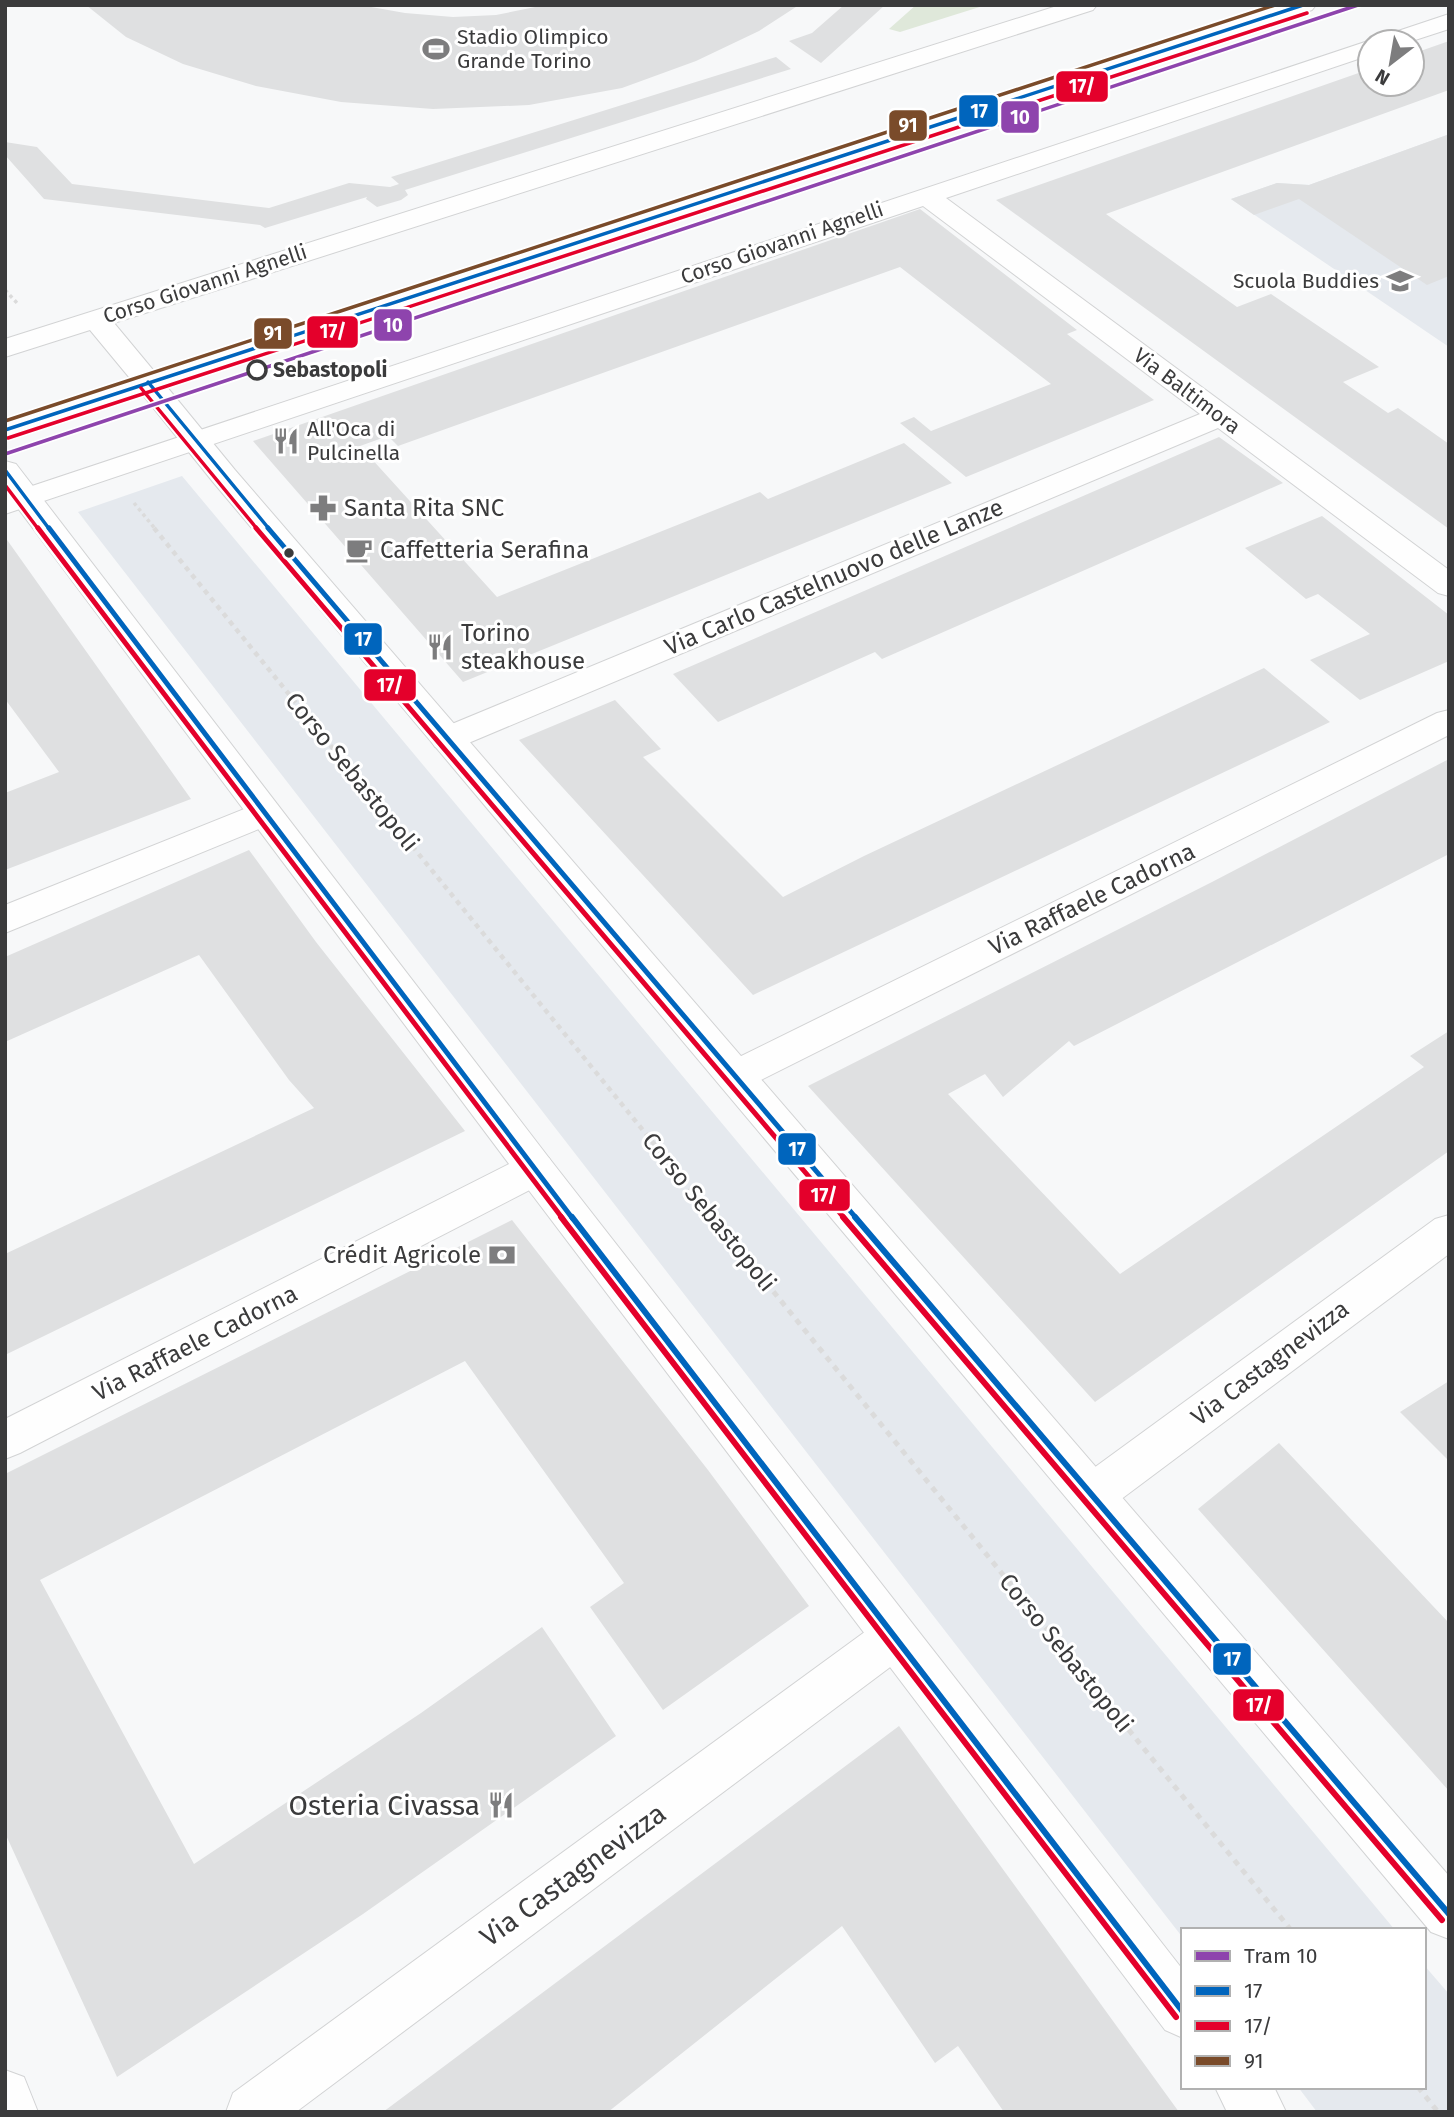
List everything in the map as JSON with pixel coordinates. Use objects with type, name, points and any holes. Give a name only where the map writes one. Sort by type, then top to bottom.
[{"type":"street","name":"Corso Giovanni Agnelli","points":[[5,348],[1085,5]]},
{"type":"street","points":[[5,430],[1304,5]]},
{"type":"street","points":[[1425,28],[1449,20]]},
{"type":"street","name":"Corso Giovanni Agnelli","points":[[12,491],[194,441],[1356,52]]},
{"type":"street","name":"Via Baltimora","points":[[925,195],[1449,586]]},
{"type":"street","points":[[96,319],[194,441],[1449,1914]]},
{"type":"street","name":"Via Carlo Castelnuovo delle Lanze","points":[[447,739],[1221,416]]},
{"type":"street","points":[[12,491],[264,813],[1181,2009]]},
{"type":"street","name":"Via Raffaele Cadorna","points":[[735,1076],[1449,721]]},
{"type":"street","points":[[5,920],[264,813]]},
{"type":"street","name":"Via Raffaele Cadorna","points":[[5,1440],[535,1169]]},
{"type":"street","name":"Via Castagnevizza","points":[[1092,1495],[1449,1231]]},
{"type":"street","name":"Via Castagnevizza","points":[[252,2112],[893,1637]]},
{"type":"street","points":[[1243,2089],[1260,2112]]},
{"type":"street","points":[[5,2096],[12,2112]]},
{"type":"path","points":[[5,290],[18,304]]},
{"type":"path","name":"Corso Sebastopoli","points":[[128,495],[1289,1928]]},
{"type":"path","points":[[1420,2089],[1438,2112]]},
{"type":"shaded area","points":[[916,5],[986,5],[900,32],[889,29]]},
{"type":"shaded area","name":"Scuola Buddies","points":[[1447,135],[1449,347],[1231,199],[1277,183],[1309,185]]},
{"type":"shaded area","points":[[182,476],[1393,1928],[1181,1928],[1181,1935],[78,512]]},
{"type":"shaded area","points":[[1426,1967],[1449,1994],[1449,2112],[1317,2112],[1300,2089],[1426,2089]]},
{"type":"building","name":"Stadio Olimpico Grande Torino","points":[[86,5],[360,5],[405,13],[453,17],[496,15],[545,5],[799,5],[759,31],[696,61],[622,88],[529,105],[433,109],[341,102],[256,86],[183,64],[126,37]]},
{"type":"building","points":[[844,5],[885,5],[821,63],[789,41],[812,33]]},
{"type":"building","points":[[1449,41],[1449,90],[1106,214],[1237,307],[1271,294],[1379,367],[1343,382],[1388,413],[1398,408],[1449,444],[1449,529],[996,200],[1356,74],[1356,98],[1426,98],[1426,49]]},
{"type":"building","points":[[776,57],[791,69],[405,190],[408,195],[401,200],[377,207],[366,199],[367,197],[265,228],[260,225],[44,199],[5,155],[5,142],[37,147],[72,184],[269,208],[349,183],[390,187],[399,184],[391,177]]},
{"type":"building","name":"Scuola Buddies","points":[[1447,135],[1449,276],[1427,285],[1299,199],[1254,215],[1231,199],[1277,183],[1309,185]]},
{"type":"building","points":[[920,209],[1077,330],[1067,334],[1154,400],[966,477],[900,423],[914,417],[931,431],[1051,384],[900,267],[398,446],[388,436],[360,446],[497,597],[760,492],[768,499],[904,443],[952,483],[463,682],[253,441]]},
{"type":"building","points":[[1219,437],[1283,483],[882,659],[875,652],[718,722],[673,674]]},
{"type":"building","points":[[1322,516],[1449,615],[1449,661],[1360,700],[1310,660],[1370,634],[1318,594],[1306,599],[1245,548]]},
{"type":"building","points":[[5,537],[191,799],[5,870],[5,793],[59,772],[5,699]]},
{"type":"building","points":[[1264,668],[1330,722],[753,995],[519,740],[615,700],[661,749],[643,757],[783,897],[864,856]]},
{"type":"building","points":[[1449,759],[1449,854],[1074,1046],[1069,1041],[1003,1097],[985,1074],[948,1094],[1120,1274],[1424,1067],[1410,1056],[1449,1031],[1449,1151],[1095,1402],[808,1086]]},
{"type":"building","points":[[249,850],[316,942],[465,1131],[5,1355],[5,1254],[314,1108],[289,1080],[199,955],[5,1042],[5,957]]},
{"type":"building","points":[[512,1220],[708,1470],[809,1606],[663,1710],[590,1607],[624,1583],[465,1361],[40,1580],[194,1864],[421,1713],[542,1627],[616,1736],[363,1914],[117,2077],[5,1833],[5,1474]]},
{"type":"building","points":[[1449,1381],[1449,1461],[1400,1412]]},
{"type":"building","points":[[1279,1443],[1449,1623],[1449,1791],[1198,1509]]},
{"type":"building","points":[[899,1726],[1179,2112],[1004,2112],[958,2046],[935,2063],[842,1926],[608,2112],[383,2112]]},
{"type":"tram line","name":"10","points":[[5,454],[1358,5]]},
{"type":"transit line","name":"91","points":[[5,421],[1275,5]]},
{"type":"transit line","name":"17","points":[[5,430],[1303,5]]},
{"type":"transit line","name":"17/","points":[[8,438],[1307,13]]},
{"type":"transit line","name":"17","points":[[148,382],[224,476],[1449,1914]]},
{"type":"transit line","name":"17/","points":[[141,388],[217,482],[1442,1920]]},
{"type":"transit line","name":"17","points":[[5,470],[535,1169],[1181,2009]]},
{"type":"transit line","name":"17/","points":[[5,485],[528,1174],[1176,2017]]},
{"type":"place","name":"Stadio Olimpico Grande Torino","points":[[436,49]]},
{"type":"place","name":"Scuola Buddies","points":[[1400,281]]},
{"type":"place","name":"Sebastopoli","points":[[257,370]]},
{"type":"place","name":"All'Oca di Pulcinella","points":[[286,441]]},
{"type":"place","name":"Santa Rita SNC","points":[[323,508]]},
{"type":"place","name":"Caffetteria Serafina","points":[[359,550]]},
{"type":"place","name":"Torino steakhouse","points":[[440,647]]},
{"type":"place","name":"Crédit Agricole","points":[[502,1255]]},
{"type":"place","name":"Osteria Civassa","points":[[501,1805]]}]
